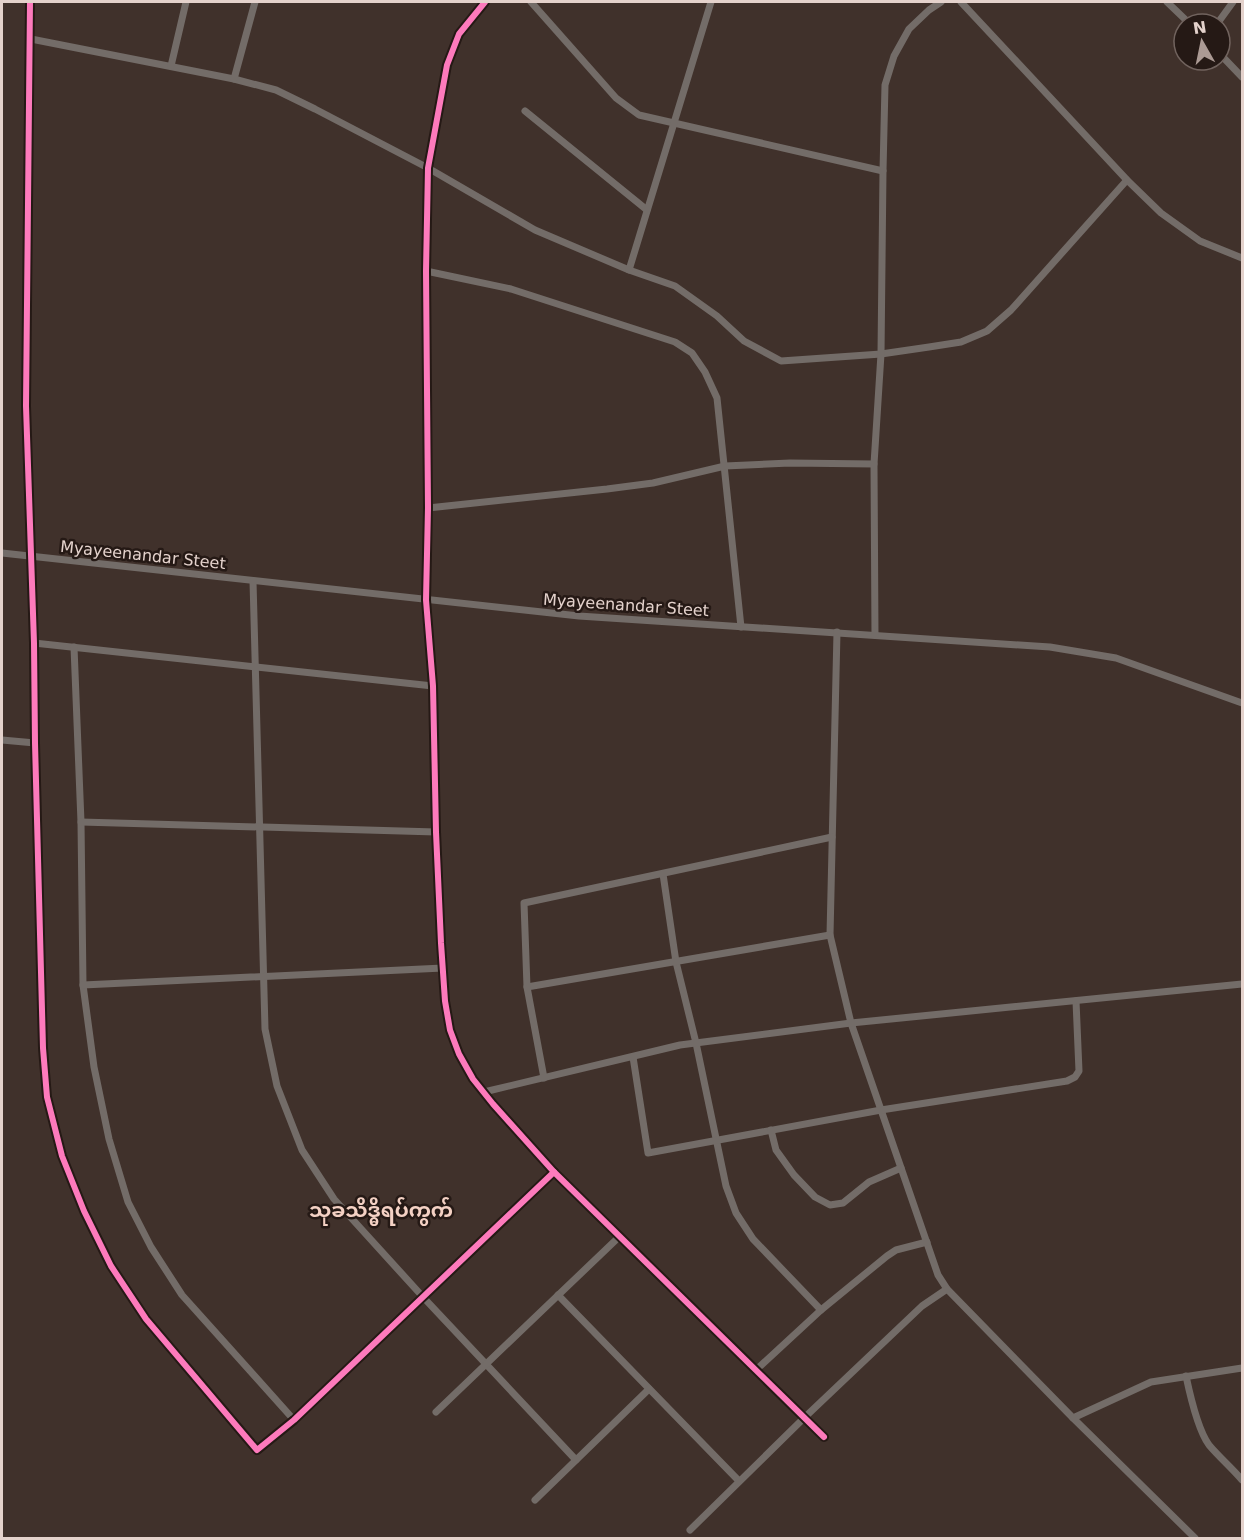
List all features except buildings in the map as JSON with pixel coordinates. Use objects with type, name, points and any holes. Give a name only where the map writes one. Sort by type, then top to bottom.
[{"type":"street","points":[[30,2],[26,406],[43,1048],[47,1097],[62,1156],[84,1211],[111,1266],[146,1319],[257,1450],[294,1420],[554,1172]]},
{"type":"street","points":[[171,66],[186,2]]},
{"type":"street","points":[[234,78],[255,2]]},
{"type":"street","points":[[485,2],[459,34],[447,65],[428,168],[426,600],[433,686],[436,832],[443,968],[450,1030],[459,1054],[473,1079],[554,1172],[824,1437]]},
{"type":"street","points":[[531,2],[616,98],[639,114],[883,171]]},
{"type":"street","points":[[629,270],[711,2]]},
{"type":"street","points":[[875,635],[874,464],[880,354],[885,85],[894,56],[909,29],[941,2]]},
{"type":"street","points":[[961,2],[1127,180],[1161,213],[1200,241],[1242,258]]},
{"type":"street","points":[[31,39],[234,78],[276,90],[428,168],[535,230],[629,270],[675,286],[717,316],[744,341],[781,361],[880,354],[961,342],[987,331],[1011,310],[1127,180]]},
{"type":"street","points":[[525,111],[647,210]]},
{"type":"street","points":[[426,271],[511,289],[675,342],[692,353],[705,372],[717,398],[741,627]]},
{"type":"street","points":[[428,508],[653,483],[725,466],[790,463],[874,464]]},
{"type":"street","name":"Myayeenandar Steet","points":[[2,553],[579,616],[1050,647],[1116,658],[1242,703]]},
{"type":"street","points":[[253,581],[264,1029],[277,1086],[302,1150],[334,1199],[576,1460]]},
{"type":"street","points":[[837,632],[830,935],[851,1023],[938,1275],[947,1289],[1195,1539]]},
{"type":"street","points":[[34,643],[433,686]]},
{"type":"street","points":[[74,647],[81,822],[83,985],[94,1067],[109,1139],[128,1202],[151,1246],[182,1295],[294,1420]]},
{"type":"street","points":[[2,740],[35,743]]},
{"type":"street","points":[[81,822],[436,832]]},
{"type":"street","points":[[543,1078],[527,987],[524,903],[832,837]]},
{"type":"street","points":[[663,874],[676,962],[696,1043],[726,1186],[736,1213],[753,1239],[821,1310]]},
{"type":"street","points":[[527,987],[830,935]]},
{"type":"street","points":[[83,985],[443,968]]},
{"type":"street","points":[[484,1092],[696,1043],[851,1023],[1242,984]]},
{"type":"street","points":[[633,1057],[648,1153],[881,1110],[1067,1081],[1075,1077],[1078,1071],[1076,1000]]},
{"type":"street","points":[[771,1130],[776,1150],[794,1175],[815,1197],[830,1204],[843,1203],[869,1182],[901,1168]]},
{"type":"street","points":[[436,1412],[620,1236]]},
{"type":"street","points":[[757,1370],[821,1310],[887,1256],[896,1250],[927,1242]]},
{"type":"street","points":[[690,1530],[922,1306],[947,1289]]},
{"type":"street","points":[[558,1295],[739,1481]]},
{"type":"street","points":[[1073,1418],[1151,1382],[1242,1368]]},
{"type":"street","points":[[1186,1376],[1208,1444],[1242,1480]]},
{"type":"street","points":[[535,1500],[649,1389]]},
{"type":"cycle path","points":[[30,2],[26,406],[43,1048],[47,1097],[62,1156],[84,1211],[111,1266],[146,1319],[257,1450],[294,1420],[554,1172]]},
{"type":"cycle path","points":[[485,2],[459,34],[447,65],[428,168],[426,600],[433,686],[441,943],[445,1001],[450,1030],[459,1054],[473,1079],[554,1172],[824,1437]]},
{"type":"district","name":"သုခသိဒ္ဓိရပ်ကွက်","points":[[381,1210]]}]
